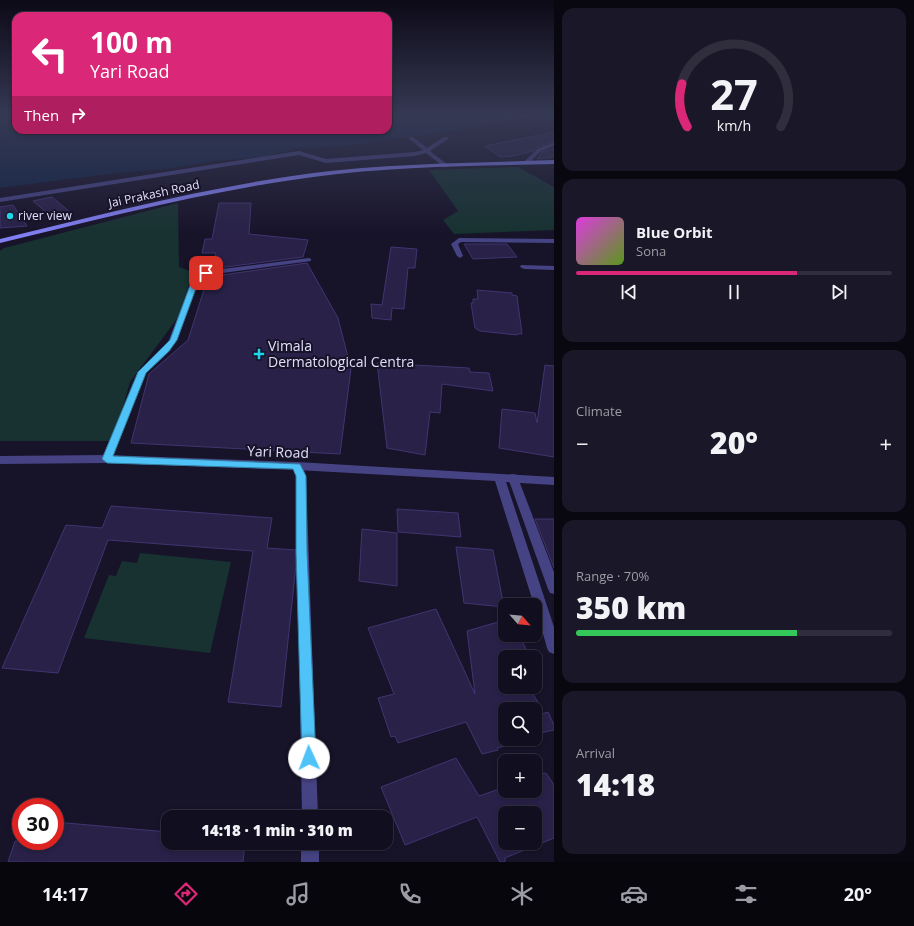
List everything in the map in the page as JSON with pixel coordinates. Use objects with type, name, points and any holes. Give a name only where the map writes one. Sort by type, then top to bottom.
[{"type":"main road","name":"Jai Prakash Road","points":[[0,241],[179,198],[313,175],[445,165],[554,161]]},
{"type":"main road","points":[[0,237],[177,195],[266,180],[312,173],[372,167],[445,165]]},
{"type":"street","points":[[0,200],[285,155]]},
{"type":"street","points":[[309,155],[316,159],[326,161],[399,155]]},
{"type":"street","points":[[432,155],[445,165]]},
{"type":"street","points":[[529,162],[535,155]]},
{"type":"street","points":[[460,256],[454,244],[459,240],[554,240]]},
{"type":"street","points":[[107,459],[142,372],[167,349],[173,340],[197,277],[206,273],[309,260]]},
{"type":"street","points":[[524,267],[554,268]]},
{"type":"street","name":"Yari Road","points":[[0,460],[107,459],[297,466],[499,477],[554,482]]},
{"type":"street","points":[[297,466],[301,476],[310,810]]},
{"type":"street","points":[[499,477],[554,648]]},
{"type":"street","points":[[513,478],[554,589]]},
{"type":"street","points":[[310,850],[310,862]]},
{"type":"green space","points":[[518,167],[554,187],[554,230],[454,234],[443,220],[458,211],[429,170]]},
{"type":"green space","points":[[178,203],[179,267],[193,272],[179,316],[130,382],[113,441],[0,441],[0,251],[4,248]]},
{"type":"green space","points":[[140,553],[231,562],[210,653],[84,638],[109,575],[116,576],[122,561],[137,563]]},
{"type":"water","points":[[0,155],[271,155],[214,161],[167,169],[115,173],[0,188]]},
{"type":"building","points":[[498,155],[516,155],[513,156],[500,157]]},
{"type":"building","points":[[540,155],[554,155],[554,157],[537,159]]},
{"type":"building","points":[[52,197],[71,213],[53,218],[33,201]]},
{"type":"building","points":[[219,203],[251,203],[249,234],[308,240],[303,257],[210,269],[216,253],[202,253],[205,239],[212,239]]},
{"type":"building","name":"river view","points":[[13,205],[27,226],[0,228],[0,207]]},
{"type":"building","points":[[464,244],[507,244],[517,257],[473,259]]},
{"type":"building","points":[[391,247],[417,249],[415,268],[408,268],[404,309],[392,308],[391,320],[372,318],[371,304],[382,305]]},
{"type":"building","name":"Vimala Dermatological Centra","points":[[307,263],[338,318],[351,369],[340,454],[131,443],[149,374],[188,340],[208,277]]},
{"type":"building","points":[[477,290],[512,293],[512,295],[517,296],[522,334],[517,335],[480,331],[475,328],[471,303],[473,303],[473,299],[478,299]]},
{"type":"building","points":[[377,363],[469,368],[470,372],[489,373],[493,391],[442,384],[440,413],[430,412],[425,455],[387,448]]},
{"type":"building","points":[[545,365],[554,366],[554,457],[499,448],[502,409],[535,413],[537,423]]},
{"type":"building","points":[[111,506],[272,518],[267,548],[296,550],[296,565],[281,707],[228,702],[253,551],[108,540],[58,673],[2,668],[66,525],[102,528]]},
{"type":"building","points":[[397,509],[458,513],[461,537],[398,532]]},
{"type":"building","points":[[535,519],[554,519],[554,568]]},
{"type":"building","points":[[362,529],[397,533],[397,586],[359,581]]},
{"type":"building","points":[[456,547],[493,550],[502,598],[498,598],[498,606],[464,603]]},
{"type":"building","points":[[436,609],[475,694],[467,631],[498,622],[498,642],[522,642],[526,650],[498,650],[498,694],[533,694],[538,702],[498,702],[498,746],[505,746],[497,748],[498,750],[482,754],[466,722],[398,743],[395,736],[391,737],[378,698],[394,694],[368,628]]},
{"type":"building","points":[[548,712],[554,725],[554,730],[542,733],[542,714]]},
{"type":"building","points":[[456,758],[479,796],[498,789],[498,798],[542,798],[542,774],[546,773],[554,785],[554,838],[542,843],[542,806],[498,806],[498,850],[525,850],[505,858],[505,862],[500,862],[477,817],[405,845],[393,816],[393,810],[391,810],[381,787]]},
{"type":"building","points":[[64,823],[161,831],[161,850],[244,850],[243,862],[8,862],[12,850],[64,850]]},
{"type":"place","name":"river view","points":[[10,216]]},
{"type":"place","name":"Vimala Dermatological Centra","points":[[259,354]]},
{"type":"route","points":[[206,273],[197,277],[173,340],[167,349],[142,372],[107,459],[297,466],[301,476],[309,758]]}]
